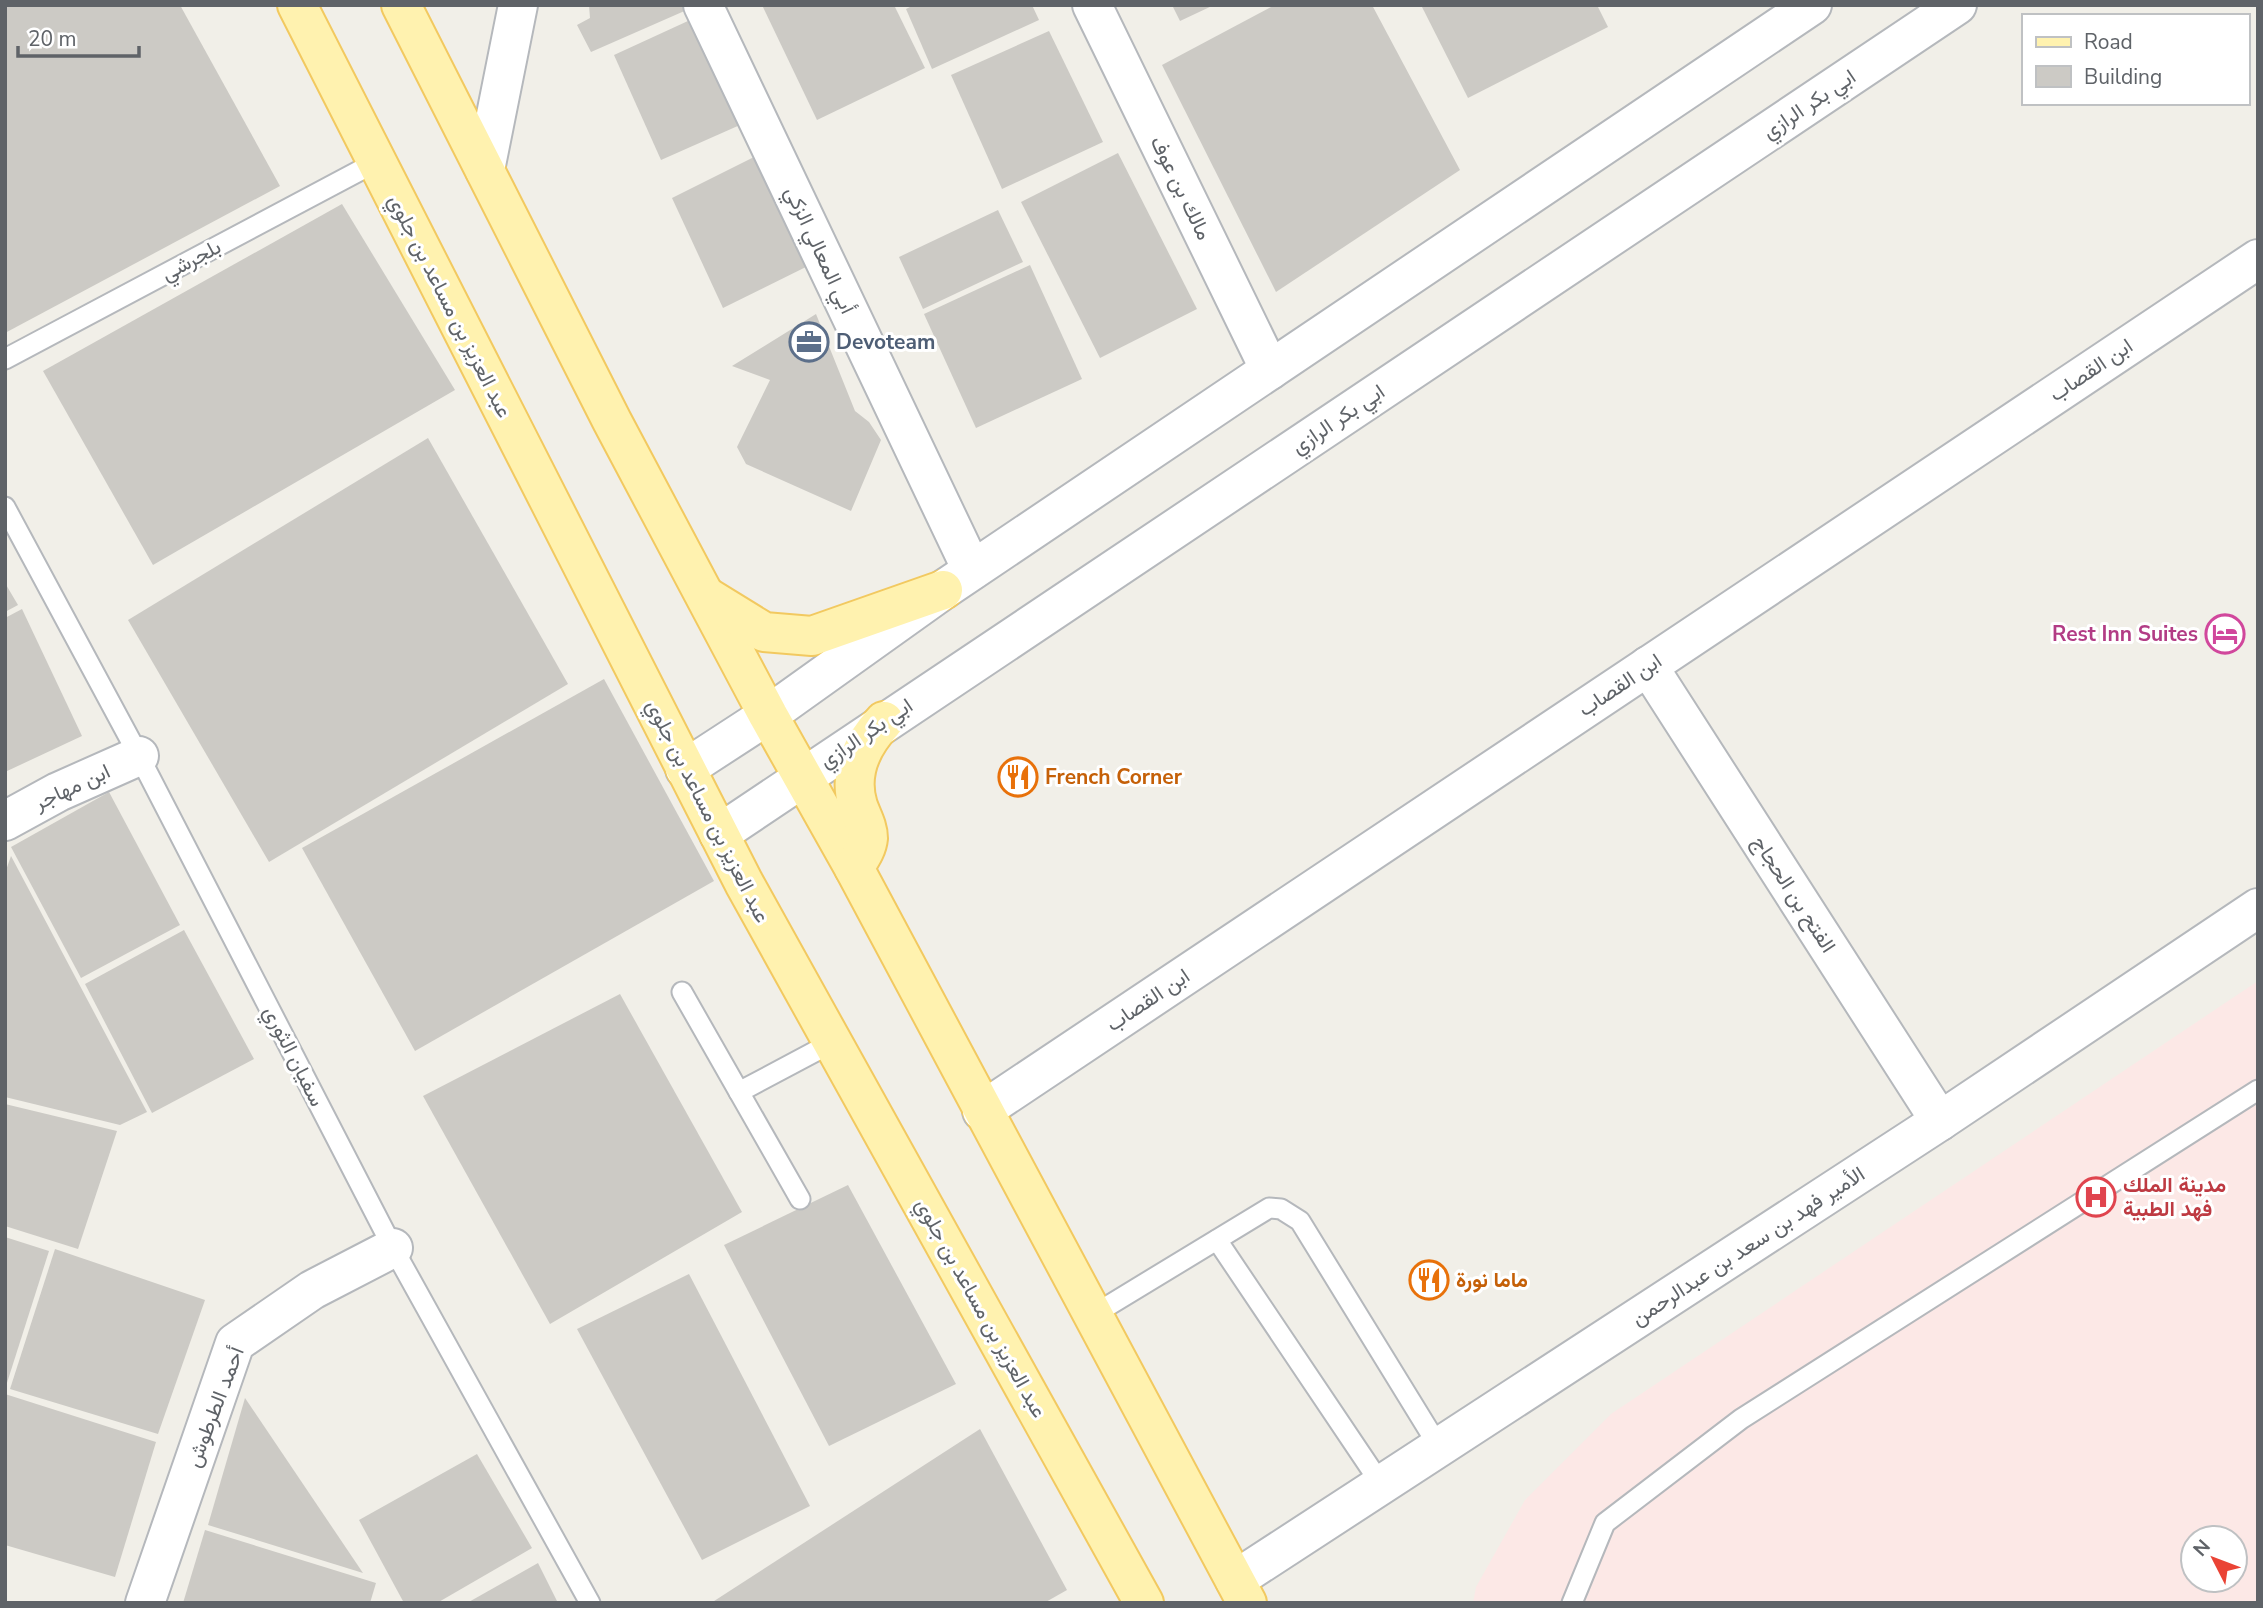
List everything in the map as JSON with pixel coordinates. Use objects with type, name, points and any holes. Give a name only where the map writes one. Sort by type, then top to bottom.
[{"type":"main road","name":"عبد العزيز بن مساعد بن جلوي","points":[[297,5],[719,834],[1134,1599]]},
{"type":"main road","points":[[401,5],[612,421],[801,777],[854,868],[1241,1591]]},
{"type":"main road","points":[[707,597],[764,632],[812,636],[958,580]]},
{"type":"main road","points":[[854,868],[864,853],[868,838],[856,798],[855,776],[864,746],[884,721]]},
{"type":"street","points":[[485,170],[518,5]]},
{"type":"street","name":"أبي المعالي الزكي","points":[[703,5],[958,580]]},
{"type":"street","name":"مالك بن عوف","points":[[1092,5],[1270,370]]},
{"type":"street","points":[[685,769],[768,715],[958,580],[1812,5]]},
{"type":"street","name":"ابي بكر الرازي","points":[[719,834],[884,721],[1958,5]]},
{"type":"street","name":"ابن القصاب","points":[[982,1111],[2258,259]]},
{"type":"street","name":"الفتح بن الحجاج","points":[[1648,666],[1940,1121]]},
{"type":"street","name":"ابن مهاجر","points":[[5,821],[58,792],[139,756]]},
{"type":"street","name":"الأمير فهد بن سعد بن عبدالرحمن","points":[[1241,1591],[1381,1484],[1940,1121],[2258,908]]},
{"type":"street","name":"أحمد الطرطوش","points":[[145,1603],[235,1343],[312,1290],[393,1248]]},
{"type":"lane","name":"بلجرشي","points":[[5,359],[376,162]]},
{"type":"lane","name":"سفيان الثوري","points":[[5,507],[139,756],[393,1248],[590,1603]]},
{"type":"lane","points":[[682,992],[800,1199]]},
{"type":"lane","points":[[739,1092],[833,1042]]},
{"type":"lane","points":[[1572,1603],[1605,1523],[1741,1419],[2258,1090]]},
{"type":"lane","points":[[1093,1315],[1269,1208],[1281,1209],[1300,1221],[1439,1447]]},
{"type":"lane","points":[[1217,1240],[1381,1484]]},
{"type":"shaded area","name":"مدينة الملك فهد الطبية","points":[[2258,981],[2258,1603],[1473,1603],[1476,1587],[1525,1500],[1611,1414]]},
{"type":"building","points":[[5,5],[180,5],[280,186],[5,333]]},
{"type":"building","points":[[589,5],[687,5],[689,9],[591,52],[577,25],[590,18]]},
{"type":"building","points":[[762,5],[894,5],[925,68],[817,120]]},
{"type":"building","points":[[914,5],[1032,5],[1039,20],[932,69],[906,9]]},
{"type":"building","points":[[1172,5],[1214,5],[1180,21]]},
{"type":"building","points":[[1275,5],[1372,5],[1460,170],[1276,292],[1162,65]]},
{"type":"building","points":[[1421,5],[1597,5],[1608,27],[1468,98]]},
{"type":"building","points":[[701,15],[749,121],[661,160],[614,55]]},
{"type":"building","points":[[1049,31],[1103,142],[1002,189],[951,75]]},
{"type":"building","points":[[776,146],[820,260],[723,308],[672,198]]},
{"type":"building","points":[[1118,153],[1197,309],[1100,358],[1021,202]]},
{"type":"building","points":[[342,204],[455,390],[153,565],[43,371]]},
{"type":"building","points":[[998,210],[1023,262],[923,309],[899,257]]},
{"type":"building","points":[[1030,265],[1082,379],[976,428],[924,314]]},
{"type":"building","points":[[816,314],[855,411],[869,422],[881,440],[851,511],[746,464],[737,447],[770,380],[732,366]]},
{"type":"building","points":[[428,438],[568,684],[269,862],[128,620]]},
{"type":"building","points":[[5,583],[18,605],[5,612]]},
{"type":"building","points":[[22,609],[82,736],[5,772],[5,618]]},
{"type":"building","points":[[604,679],[714,881],[415,1051],[302,848]]},
{"type":"building","points":[[109,792],[180,925],[81,978],[11,847]]},
{"type":"building","points":[[11,856],[147,1112],[120,1125],[5,1097],[5,873]]},
{"type":"building","points":[[184,930],[254,1059],[152,1113],[85,984]]},
{"type":"building","points":[[620,994],[742,1212],[550,1324],[423,1096]]},
{"type":"building","points":[[5,1104],[117,1131],[78,1249],[5,1226]]},
{"type":"building","points":[[848,1185],[956,1384],[829,1446],[724,1245]]},
{"type":"building","points":[[5,1237],[49,1251],[6,1386],[5,1386]]},
{"type":"building","points":[[55,1249],[205,1300],[158,1434],[10,1389]]},
{"type":"building","points":[[689,1274],[810,1506],[702,1560],[577,1329]]},
{"type":"building","points":[[5,1394],[156,1442],[115,1577],[5,1545]]},
{"type":"building","points":[[245,1398],[363,1573],[208,1525]]},
{"type":"building","points":[[980,1429],[1067,1590],[1044,1603],[711,1603]]},
{"type":"building","points":[[477,1454],[532,1548],[437,1603],[404,1603],[359,1520]]},
{"type":"building","points":[[205,1530],[376,1583],[370,1603],[183,1603]]},
{"type":"building","points":[[538,1563],[558,1603],[467,1603]]},
{"type":"place","name":"Devoteam","points":[[809,342]]},
{"type":"place","name":"Rest Inn Suites","points":[[2225,634]]},
{"type":"place","name":"French Corner","points":[[1018,777]]},
{"type":"place","name":"مدينة الملك فهد الطبية","points":[[2096,1197]]},
{"type":"place","name":"ماما نورة","points":[[1429,1280]]}]
